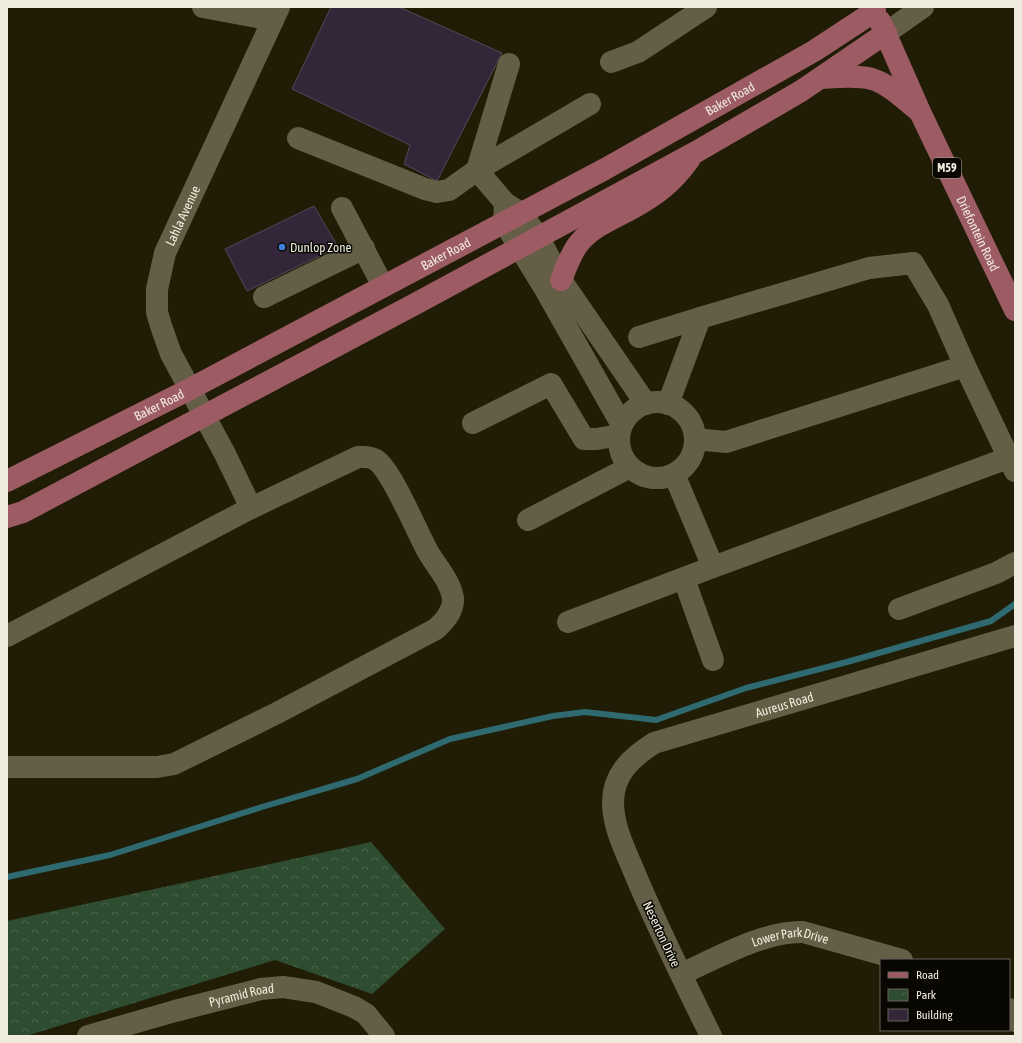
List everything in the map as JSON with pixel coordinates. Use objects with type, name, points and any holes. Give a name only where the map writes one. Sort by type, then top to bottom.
[{"type":"main road","points":[[7,517],[24,512],[205,417],[530,243],[696,152],[821,78],[881,17]]},
{"type":"main road","name":"Driefontein Road","points":[[881,17],[920,112],[1015,310]]},
{"type":"main road","name":"Baker Road","points":[[7,481],[190,389],[383,286],[510,213],[711,111],[814,51],[881,17]]},
{"type":"main road","points":[[821,78],[852,76],[872,79],[886,86],[920,112]]},
{"type":"main road","points":[[561,280],[573,251],[579,242],[601,226],[664,189],[674,180],[696,152]]},
{"type":"street","name":"Lahla Avenue","points":[[203,7],[276,14],[166,253],[157,289],[157,312],[171,354],[205,417]]},
{"type":"street","points":[[611,62],[638,52],[706,7]]},
{"type":"street","points":[[881,17],[923,7]]},
{"type":"street","points":[[477,170],[509,64]]},
{"type":"street","points":[[298,138],[425,189],[437,192],[449,190],[477,170],[590,104]]},
{"type":"street","points":[[477,170],[510,213],[530,243],[561,280],[646,404]]},
{"type":"street","points":[[342,208],[383,286]]},
{"type":"street","points":[[530,243],[621,430]]},
{"type":"street","points":[[264,297],[364,248]]},
{"type":"street","points":[[568,622],[713,567],[1011,464],[938,304],[913,263],[869,268],[639,337]]},
{"type":"street","points":[[668,404],[700,318]]},
{"type":"street","points":[[695,439],[726,442],[965,366]]},
{"type":"street","points":[[473,423],[551,384],[584,439],[597,439],[621,430]]},
{"type":"street","points":[[646,404],[668,404],[678,409],[687,417],[692,427],[695,439],[694,450],[690,460],[683,468],[674,474],[663,478],[651,478],[640,474],[630,467],[623,458],[619,447],[621,430],[628,416],[636,408],[646,404]]},
{"type":"street","points":[[205,417],[251,508]]},
{"type":"street","points":[[7,636],[251,508],[349,460],[365,456],[376,460],[384,468],[450,590],[453,599],[448,616],[436,628],[420,638],[174,764],[157,767],[7,767]]},
{"type":"street","points":[[528,520],[630,467]]},
{"type":"street","points":[[674,474],[713,567]]},
{"type":"street","points":[[899,610],[996,572],[1015,563]]},
{"type":"street","points":[[684,579],[713,660]]},
{"type":"street","name":"Aureus Road","points":[[617,830],[613,802],[617,781],[625,764],[654,743],[1015,636]]},
{"type":"street","name":"Neserton Drive","points":[[617,830],[643,894],[711,1036]]},
{"type":"street","name":"Lower Park Drive","points":[[681,974],[766,937],[788,931],[803,932],[898,959]]},
{"type":"street","name":"Pyramid Road","points":[[88,1036],[254,991],[283,987],[316,992],[354,1007],[366,1014],[384,1036]]},
{"type":"street","points":[[1010,1011],[1015,1021]]},
{"type":"green space","points":[[371,842],[445,929],[372,994],[275,960],[26,1036],[7,1036],[7,921]]},
{"type":"building","points":[[331,7],[399,7],[502,53],[437,181],[404,164],[410,145],[292,89]]},
{"type":"building","points":[[314,206],[338,247],[247,291],[225,249]]},
{"type":"waterway","points":[[7,877],[110,855],[357,779],[450,739],[553,716],[585,712],[656,720],[746,688],[847,662],[991,621],[1015,604]]},
{"type":"place","name":"Dunlop Zone","points":[[282,247]]}]
